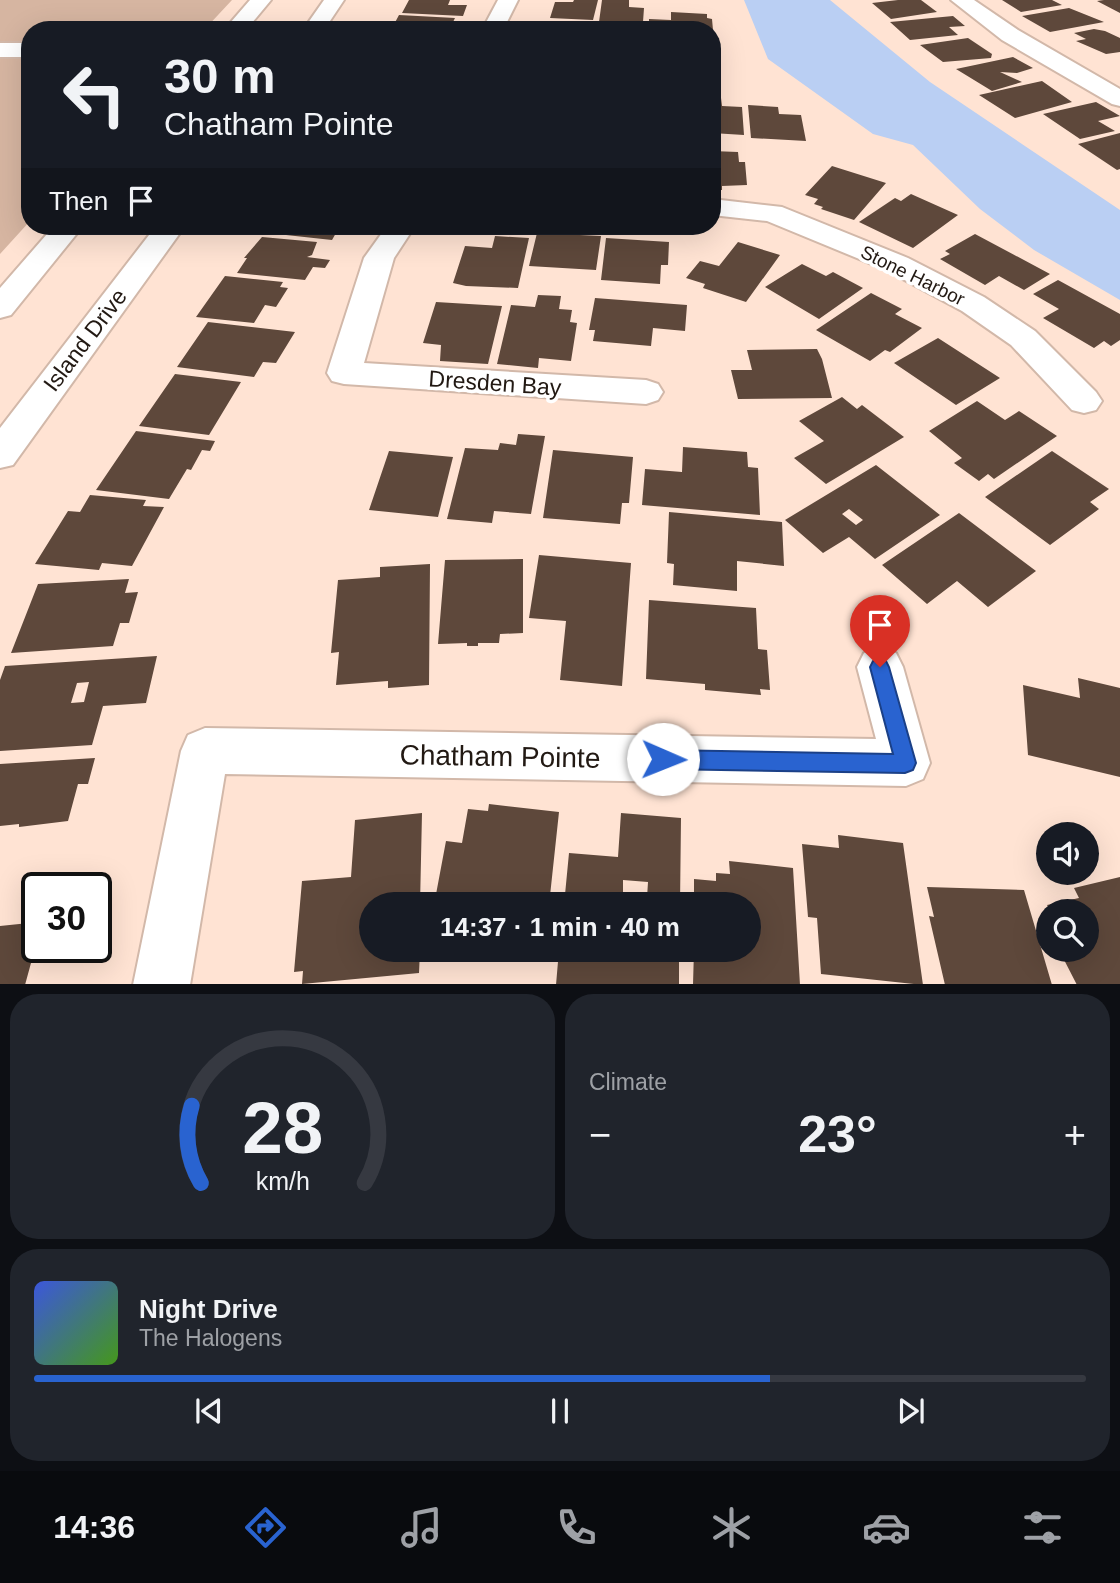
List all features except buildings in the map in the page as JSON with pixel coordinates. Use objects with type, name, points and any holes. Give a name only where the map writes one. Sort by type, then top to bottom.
[{"type":"street","points":[[242,21],[261,0]]},
{"type":"street","points":[[319,21],[334,0]]},
{"type":"street","points":[[497,21],[508,0]]},
{"type":"street","points":[[961,0],[1010,35],[1109,84],[1120,99]]},
{"type":"street","points":[[0,50],[21,50]]},
{"type":"street","name":"Stone Harbor","points":[[721,208],[772,213],[897,264],[973,304],[1023,338],[1084,401]]},
{"type":"street","points":[[0,308],[61,235]]},
{"type":"street","name":"Island Drive","points":[[0,455],[164,235]]},
{"type":"street","name":"Dresden Bay","points":[[395,235],[379,258],[344,373],[646,392]]},
{"type":"street","name":"Chatham Pointe","points":[[161,984],[205,751],[905,763],[880,667]]},
{"type":"shaded area","points":[[0,0],[232,0],[212,21],[21,21],[21,231],[0,254]]},
{"type":"water","points":[[744,0],[830,0],[930,82],[1120,210],[1120,300],[1034,250],[980,209],[913,145],[873,134],[768,59]]},
{"type":"route","points":[[663,759],[905,763],[880,667]]}]
